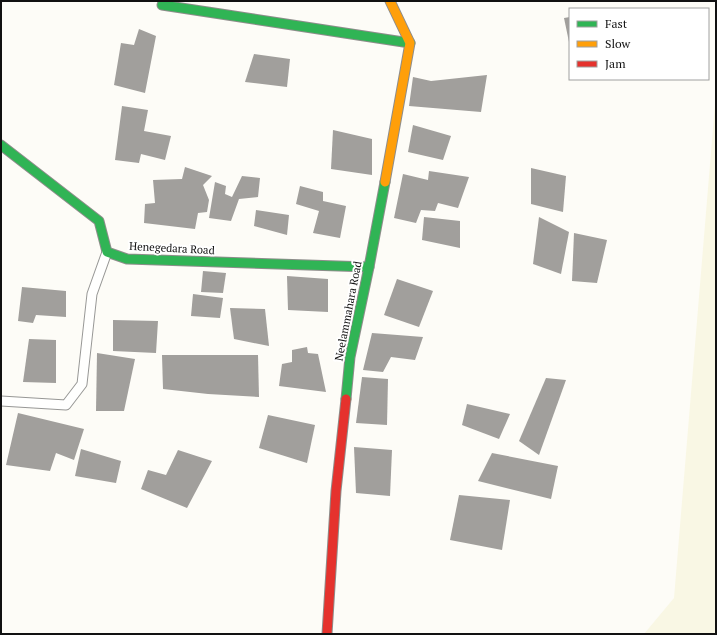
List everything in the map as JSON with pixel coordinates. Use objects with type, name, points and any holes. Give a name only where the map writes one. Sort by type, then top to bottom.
[{"type":"street","points":[[390,1],[410,43]]},
{"type":"street","points":[[162,5],[410,43]]},
{"type":"street","name":"Neelammahara Road","points":[[327,634],[336,492],[350,357],[369,267],[410,43]]},
{"type":"street","points":[[1,145],[99,221],[107,252]]},
{"type":"street","name":"Henegedara Road","points":[[107,252],[127,259],[369,267]]},
{"type":"lane","points":[[1,401],[66,405],[82,384],[92,294],[107,252]]},
{"type":"shaded area","points":[[716,92],[716,634],[644,634],[674,598]]},
{"type":"building","points":[[569,17],[569,42],[564,18]]},
{"type":"building","points":[[139,29],[156,36],[145,93],[114,85],[121,43],[134,45]]},
{"type":"building","points":[[254,54],[290,59],[287,87],[245,82]]},
{"type":"building","points":[[487,75],[481,112],[409,106],[413,77],[431,81]]},
{"type":"building","points":[[122,106],[148,110],[144,131],[171,136],[165,160],[141,154],[139,163],[115,160]]},
{"type":"building","points":[[413,125],[451,136],[443,160],[408,152]]},
{"type":"building","points":[[333,130],[372,139],[372,175],[331,169]]},
{"type":"building","points":[[185,167],[212,176],[203,185],[209,200],[207,212],[198,213],[195,229],[144,223],[145,204],[155,203],[153,180],[182,179]]},
{"type":"building","points":[[531,168],[566,176],[563,212],[531,204]]},
{"type":"building","points":[[429,171],[469,177],[458,208],[438,203],[435,211],[421,210],[416,223],[394,218],[403,174],[428,180]]},
{"type":"building","points":[[242,176],[260,178],[258,197],[239,199],[231,221],[209,218],[215,182],[226,186],[225,194],[232,197]]},
{"type":"building","points":[[300,186],[323,192],[323,201],[346,206],[340,238],[313,233],[319,211],[296,204]]},
{"type":"building","points":[[256,210],[289,215],[287,235],[254,226]]},
{"type":"building","points":[[424,217],[460,221],[460,248],[422,240]]},
{"type":"building","points":[[539,217],[569,232],[561,274],[533,264]]},
{"type":"building","points":[[574,233],[607,240],[597,283],[572,281]]},
{"type":"building","points":[[203,271],[226,273],[223,293],[201,292]]},
{"type":"building","points":[[287,276],[328,279],[328,312],[288,310]]},
{"type":"building","points":[[397,279],[433,291],[419,327],[384,315]]},
{"type":"building","points":[[22,287],[66,291],[66,317],[36,315],[33,323],[18,321]]},
{"type":"building","points":[[193,294],[223,298],[220,318],[191,316]]},
{"type":"building","points":[[230,308],[265,309],[269,346],[234,339]]},
{"type":"building","points":[[113,320],[158,321],[156,353],[113,351]]},
{"type":"building","points":[[372,333],[423,337],[415,360],[391,357],[383,372],[363,370]]},
{"type":"building","points":[[29,339],[56,340],[56,383],[23,382]]},
{"type":"building","points":[[307,347],[308,353],[318,354],[326,392],[279,386],[282,364],[292,362],[292,350]]},
{"type":"building","points":[[97,353],[135,359],[124,411],[96,411]]},
{"type":"building","points":[[162,355],[258,355],[259,397],[208,394],[163,389]]},
{"type":"building","points":[[362,377],[388,379],[387,425],[356,423]]},
{"type":"building","points":[[546,378],[566,380],[539,455],[519,441]]},
{"type":"building","points":[[467,404],[510,414],[499,439],[462,425]]},
{"type":"building","points":[[18,413],[84,429],[74,460],[56,453],[50,471],[6,465]]},
{"type":"building","points":[[268,415],[315,425],[307,463],[259,448]]},
{"type":"building","points":[[354,447],[392,450],[390,496],[356,493]]},
{"type":"building","points":[[81,449],[121,461],[116,483],[75,476]]},
{"type":"building","points":[[178,450],[212,461],[187,508],[141,489],[148,470],[166,475]]},
{"type":"building","points":[[492,453],[558,466],[551,499],[478,481]]},
{"type":"building","points":[[459,495],[510,500],[502,550],[450,540]]},
{"type":"traffic: fast","points":[[162,5],[410,43]]},
{"type":"traffic: fast","points":[[1,145],[99,221],[107,252],[127,259],[369,267]]},
{"type":"traffic: fast","points":[[346,399],[350,357],[385,182]]},
{"type":"traffic: slow","points":[[385,182],[410,43],[390,1]]},
{"type":"traffic: jam","points":[[327,634],[336,491],[346,399]]}]
